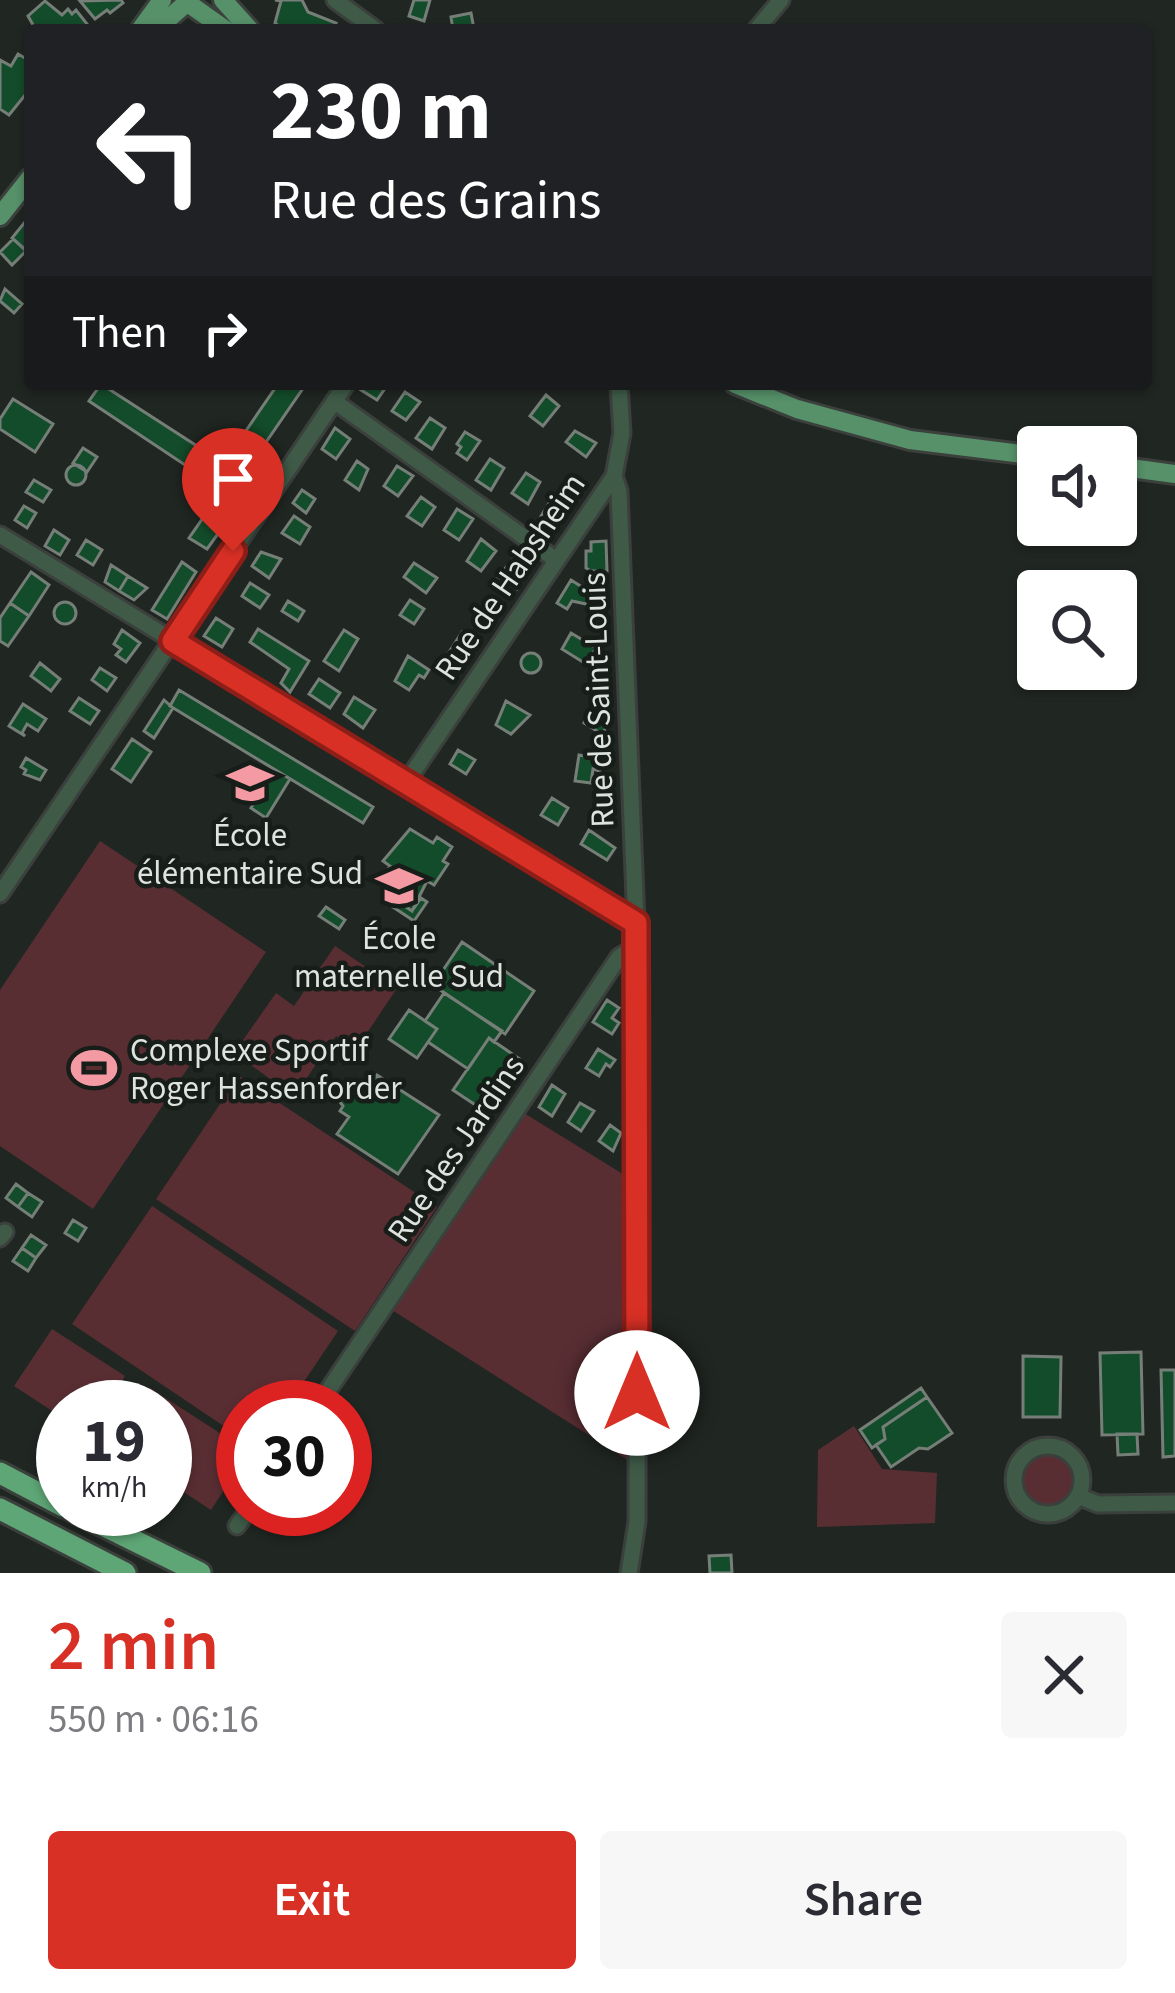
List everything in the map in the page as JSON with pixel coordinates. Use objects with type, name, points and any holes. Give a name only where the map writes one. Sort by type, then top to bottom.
[{"type":"highway","points":[[0,1473],[36,1492]]},
{"type":"highway","points":[[0,1509],[125,1573]]},
{"type":"highway","points":[[125,1536],[200,1573]]},
{"type":"main road","points":[[224,0],[245,24]]},
{"type":"main road","points":[[164,24],[190,3],[218,24]]},
{"type":"main road","points":[[0,216],[24,186]]},
{"type":"main road","points":[[750,390],[797,409],[910,440],[1017,453]]},
{"type":"main road","points":[[1137,468],[1175,473]]},
{"type":"street","points":[[335,0],[368,24]]},
{"type":"street","points":[[761,24],[781,0]]},
{"type":"street","points":[[0,894],[342,390]]},
{"type":"street","name":"Rue de Habsheim","points":[[405,784],[614,476],[622,433],[620,390]]},
{"type":"street","points":[[334,401],[556,560]]},
{"type":"street","name":"Rue de Saint-Louis","points":[[614,476],[619,491],[636,923]]},
{"type":"street","points":[[0,535],[636,923],[637,1522],[629,1573]]},
{"type":"street","name":"Rue des Jardins","points":[[335,1380],[620,957],[634,948]]},
{"type":"street","points":[[1042,1445],[1066,1450],[1081,1471],[1078,1496],[1059,1512],[1034,1511],[1023,1504],[1013,1484],[1021,1458],[1042,1445]]},
{"type":"street","points":[[1078,1496],[1098,1504],[1175,1503]]},
{"type":"shaded area","name":"Complexe Sportif Roger Hassenforder","points":[[100,841],[266,952],[93,1209],[0,1146],[0,990]]},
{"type":"shaded area","points":[[335,946],[397,988],[357,1048],[336,1036],[294,1096],[234,1053],[276,993],[294,1006]]},
{"type":"shaded area","points":[[239,1076],[437,1207],[355,1331],[156,1199]]},
{"type":"shaded area","points":[[524,1113],[639,1184],[631,1462],[392,1310]]},
{"type":"shaded area","points":[[152,1206],[338,1331],[305,1380],[216,1380],[216,1421],[192,1405],[192,1380],[155,1380],[72,1324]]},
{"type":"shaded area","points":[[52,1329],[125,1376],[122,1380],[36,1380],[36,1400],[14,1386]]},
{"type":"shaded area","points":[[192,1415],[216,1431],[216,1502],[211,1510],[192,1498]]},
{"type":"shaded area","points":[[854,1426],[882,1469],[937,1473],[935,1523],[817,1527],[818,1450]]},
{"type":"shaded area","points":[[1047,1449],[1068,1457],[1076,1478],[1068,1499],[1047,1507],[1026,1499],[1018,1478],[1026,1457]]},
{"type":"building","points":[[121,0],[110,13],[107,10],[95,19],[80,1]]},
{"type":"building","points":[[275,0],[302,0],[308,12],[336,23],[276,24],[281,1]]},
{"type":"building","points":[[414,0],[430,0],[424,21],[409,16]]},
{"type":"building","points":[[45,1],[62,15],[68,9],[72,14],[76,10],[87,24],[33,24],[28,16]]},
{"type":"building","points":[[471,13],[473,24],[452,24],[451,17]]},
{"type":"building","points":[[18,54],[24,58],[24,96],[9,115],[0,109],[0,60],[11,66]]},
{"type":"building","points":[[24,223],[24,248],[12,238]]},
{"type":"building","points":[[13,239],[24,249],[12,265],[0,252]]},
{"type":"building","points":[[5,289],[22,304],[14,313],[0,301]]},
{"type":"building","points":[[97,390],[110,390],[197,446],[185,465],[89,401]]},
{"type":"building","points":[[274,390],[302,390],[251,464],[232,451]]},
{"type":"building","points":[[361,390],[384,390],[377,400]]},
{"type":"building","points":[[405,392],[420,402],[406,420],[392,411]]},
{"type":"building","points":[[546,395],[559,406],[543,426],[530,416]]},
{"type":"building","points":[[13,399],[53,424],[35,452],[0,429],[0,419]]},
{"type":"building","points":[[430,418],[445,428],[432,449],[416,438]]},
{"type":"building","points":[[335,428],[350,439],[336,459],[322,449]]},
{"type":"building","points":[[575,431],[596,443],[586,457],[566,442]]},
{"type":"building","points":[[465,432],[480,441],[467,460],[457,453]]},
{"type":"building","points":[[83,448],[97,457],[87,472],[73,463]]},
{"type":"building","points":[[490,459],[504,468],[491,490],[476,480]]},
{"type":"building","points":[[357,461],[368,469],[359,490],[345,480]]},
{"type":"building","points":[[76,465],[86,475],[76,485],[66,475]]},
{"type":"building","points":[[397,466],[413,476],[398,496],[384,486]]},
{"type":"building","points":[[526,473],[540,482],[528,504],[512,493]]},
{"type":"building","points":[[34,480],[51,490],[43,502],[26,492]]},
{"type":"building","points":[[302,490],[315,499],[306,513],[293,503]]},
{"type":"building","points":[[421,497],[435,507],[422,526],[407,516]]},
{"type":"building","points":[[551,500],[566,509],[553,531],[538,521]]},
{"type":"building","points":[[24,506],[36,513],[27,528],[15,520]]},
{"type":"building","points":[[457,509],[473,519],[459,540],[444,530]]},
{"type":"building","points":[[294,516],[310,527],[300,544],[282,533]]},
{"type":"building","points":[[203,518],[220,531],[207,549],[189,538]]},
{"type":"building","points":[[54,530],[69,540],[60,555],[45,546]]},
{"type":"building","points":[[481,539],[496,551],[481,571],[467,561]]},
{"type":"building","points":[[86,540],[102,550],[93,565],[77,555]]},
{"type":"building","points":[[606,541],[607,571],[586,568],[591,542]]},
{"type":"building","points":[[261,552],[281,559],[269,578],[252,566]]},
{"type":"building","points":[[513,559],[529,570],[517,589],[498,577]]},
{"type":"building","points":[[182,562],[196,572],[167,619],[152,610]]},
{"type":"building","points":[[414,563],[437,578],[426,593],[404,577]]},
{"type":"building","points":[[111,565],[128,576],[119,591],[105,582]]},
{"type":"building","points":[[31,572],[49,585],[29,616],[10,603]]},
{"type":"building","points":[[128,576],[147,588],[134,600],[119,591]]},
{"type":"building","points":[[571,580],[593,594],[586,604],[572,601],[567,609],[557,603]]},
{"type":"building","points":[[250,583],[269,595],[260,608],[242,596]]},
{"type":"building","points":[[410,600],[424,609],[414,624],[400,615]]},
{"type":"building","points":[[288,601],[304,611],[298,621],[282,611]]},
{"type":"building","points":[[65,602],[76,613],[65,624],[54,613]]},
{"type":"building","points":[[10,603],[29,616],[8,646],[0,641],[0,618]]},
{"type":"building","points":[[216,618],[233,629],[222,647],[204,636]]},
{"type":"building","points":[[258,629],[309,661],[290,692],[281,683],[289,669],[250,642]]},
{"type":"building","points":[[122,630],[140,643],[126,662],[116,655],[121,649],[114,644]]},
{"type":"building","points":[[344,630],[358,639],[339,671],[324,661]]},
{"type":"building","points":[[462,632],[477,642],[463,662],[449,652]]},
{"type":"building","points":[[571,633],[596,648],[586,664],[562,649]]},
{"type":"building","points":[[531,653],[541,663],[531,673],[521,663]]},
{"type":"building","points":[[408,656],[429,670],[409,690],[395,681]]},
{"type":"building","points":[[40,663],[60,679],[51,691],[31,676]]},
{"type":"building","points":[[100,668],[116,678],[107,691],[92,680]]},
{"type":"building","points":[[319,679],[340,693],[330,708],[309,694]]},
{"type":"building","points":[[179,690],[373,807],[363,823],[170,706]]},
{"type":"building","points":[[354,697],[375,710],[363,728],[344,714]]},
{"type":"building","points":[[79,698],[99,711],[90,724],[70,711]]},
{"type":"building","points":[[164,700],[173,708],[154,738],[144,731]]},
{"type":"building","points":[[506,701],[530,715],[511,734],[496,725]]},
{"type":"building","points":[[23,704],[46,719],[38,731],[27,724],[25,736],[9,726]]},
{"type":"building","points":[[593,708],[611,720],[602,734],[584,723]]},
{"type":"building","points":[[132,739],[151,752],[131,782],[112,769]]},
{"type":"building","points":[[458,750],[475,760],[466,774],[450,764]]},
{"type":"building","points":[[579,755],[602,759],[600,771],[593,769],[591,783],[575,781]]},
{"type":"building","points":[[26,758],[46,770],[40,780],[24,774],[21,767]]},
{"type":"building","points":[[274,769],[290,779],[266,818],[251,808]]},
{"type":"building","points":[[552,798],[568,808],[558,825],[541,815]]},
{"type":"building","points":[[410,829],[433,843],[437,837],[452,847],[443,861],[448,864],[434,885],[427,881],[412,911],[390,896],[395,889],[381,879],[390,866],[383,861]]},
{"type":"building","points":[[589,830],[615,848],[607,860],[581,844]]},
{"type":"building","points":[[421,898],[427,902],[414,921],[393,907],[397,901],[412,911]]},
{"type":"building","points":[[326,907],[345,920],[339,929],[319,916]]},
{"type":"building","points":[[462,942],[534,991],[505,1034],[433,985]]},
{"type":"building","points":[[444,993],[502,1031],[494,1042],[489,1038],[468,1069],[428,1042],[437,1029],[425,1021]]},
{"type":"building","points":[[607,1000],[619,1008],[612,1018],[619,1023],[612,1034],[593,1022]]},
{"type":"building","points":[[409,1010],[437,1029],[417,1058],[389,1039]]},
{"type":"building","points":[[489,1038],[524,1062],[489,1114],[453,1090]]},
{"type":"building","points":[[598,1049],[615,1060],[599,1076],[586,1068]]},
{"type":"building","points":[[377,1075],[439,1115],[398,1174],[337,1134],[349,1117],[340,1111],[343,1106],[337,1098],[343,1089],[355,1090],[360,1082],[369,1088]]},
{"type":"building","points":[[552,1085],[565,1094],[552,1116],[539,1107]]},
{"type":"building","points":[[580,1103],[594,1111],[581,1131],[568,1122]]},
{"type":"building","points":[[610,1125],[621,1133],[613,1151],[599,1141]]},
{"type":"building","points":[[16,1184],[28,1193],[18,1207],[6,1198]]},
{"type":"building","points":[[28,1193],[42,1202],[32,1217],[18,1207]]},
{"type":"building","points":[[73,1220],[86,1228],[78,1241],[65,1233]]},
{"type":"building","points":[[31,1235],[46,1245],[36,1258],[22,1248]]},
{"type":"building","points":[[22,1248],[36,1258],[28,1271],[13,1261]]},
{"type":"building","points":[[1141,1352],[1143,1434],[1102,1435],[1100,1353]]},
{"type":"building","points":[[1023,1356],[1061,1357],[1060,1417],[1023,1417]]},
{"type":"building","points":[[1161,1370],[1175,1370],[1175,1456],[1163,1457]]},
{"type":"building","points":[[921,1388],[927,1397],[883,1427],[885,1439],[872,1448],[860,1430]]},
{"type":"building","points":[[927,1397],[952,1433],[891,1467],[876,1445],[885,1439],[883,1427]]},
{"type":"building","points":[[1117,1434],[1137,1434],[1138,1454],[1118,1455]]},
{"type":"building","points":[[731,1555],[732,1573],[710,1573],[709,1556]]},
{"type":"place","name":"École élémentaire Sud","points":[[250,783]]},
{"type":"place","name":"École maternelle Sud","points":[[399,886]]},
{"type":"place","name":"Complexe Sportif Roger Hassenforder","points":[[94,1068]]},
{"type":"route","points":[[233,551],[173,641],[636,923],[637,1393]]}]
